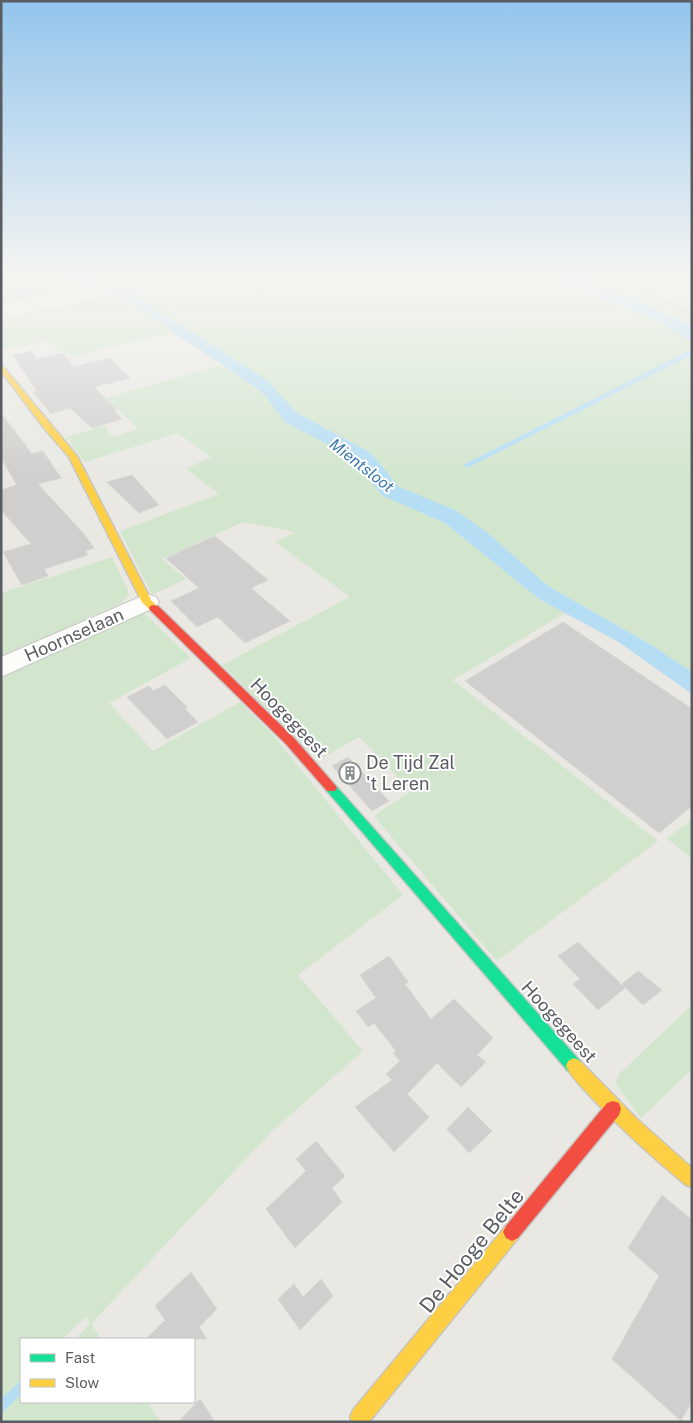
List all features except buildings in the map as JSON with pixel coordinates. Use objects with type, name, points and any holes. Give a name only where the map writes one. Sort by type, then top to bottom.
[{"type":"street","name":"Hoogegeest","points":[[1,366],[47,426],[73,456],[147,602],[290,741],[522,1008],[613,1109],[664,1157],[692,1178]]},
{"type":"street","name":"Hoornselaan","points":[[1,668],[147,602]]},
{"type":"street","name":"De Hooge Belte","points":[[360,1417],[613,1109]]},
{"type":"green space","points":[[1,345],[23,345],[1,349]]},
{"type":"green space","points":[[55,345],[117,345],[74,356],[60,351]]},
{"type":"green space","points":[[212,345],[692,345],[692,349],[463,465],[468,468],[692,355],[692,672],[653,646],[548,586],[489,534],[399,487],[371,453],[297,413],[268,381]]},
{"type":"green space","points":[[221,365],[263,393],[285,422],[348,455],[383,496],[445,523],[539,599],[565,613],[453,680],[658,841],[497,961],[374,816],[411,791],[359,737],[319,760],[222,665],[350,597],[275,542],[295,532],[243,522],[162,559],[186,579],[152,595],[120,531],[219,494],[186,469],[211,457],[178,433],[85,462],[66,437],[104,426],[113,437],[138,429],[106,398]]},
{"type":"green space","points":[[112,557],[129,595],[121,603],[1,657],[1,593]]},
{"type":"green space","points":[[142,611],[191,658],[109,703],[153,751],[240,702],[272,734],[403,895],[298,975],[363,1051],[272,1131],[91,1324],[100,1338],[77,1338],[90,1324],[87,1316],[64,1338],[20,1338],[20,1381],[1,1399],[1,677]]},
{"type":"green space","points":[[692,819],[692,858],[667,839]]},
{"type":"green space","points":[[692,1005],[692,1069],[641,1118],[615,1083],[620,1073]]},
{"type":"green space","points":[[20,1395],[20,1403],[148,1403],[161,1422],[1,1422],[1,1415]]},
{"type":"water","name":"Mientsloot","points":[[193,345],[213,345],[268,381],[297,413],[371,453],[399,487],[457,511],[489,534],[548,586],[653,646],[692,672],[692,694],[617,641],[539,599],[445,523],[383,496],[348,455],[285,422],[263,393]]},
{"type":"water","points":[[692,349],[692,355],[467,468],[463,465]]},
{"type":"water","points":[[20,1381],[20,1395],[1,1415],[1,1399]]},
{"type":"traffic: fast","points":[[331,788],[574,1066]]},
{"type":"traffic: slow","points":[[1,366],[47,426],[73,456],[147,602],[154,608]]},
{"type":"traffic: slow","points":[[574,1066],[631,1125],[692,1179]]},
{"type":"traffic: slow","points":[[360,1417],[512,1232]]},
{"type":"traffic: jam","points":[[154,608],[290,741],[331,788]]},
{"type":"traffic: jam","points":[[512,1232],[613,1109]]},
{"type":"place","name":"De Tijd Zal 't Leren","points":[[350,773]]}]
